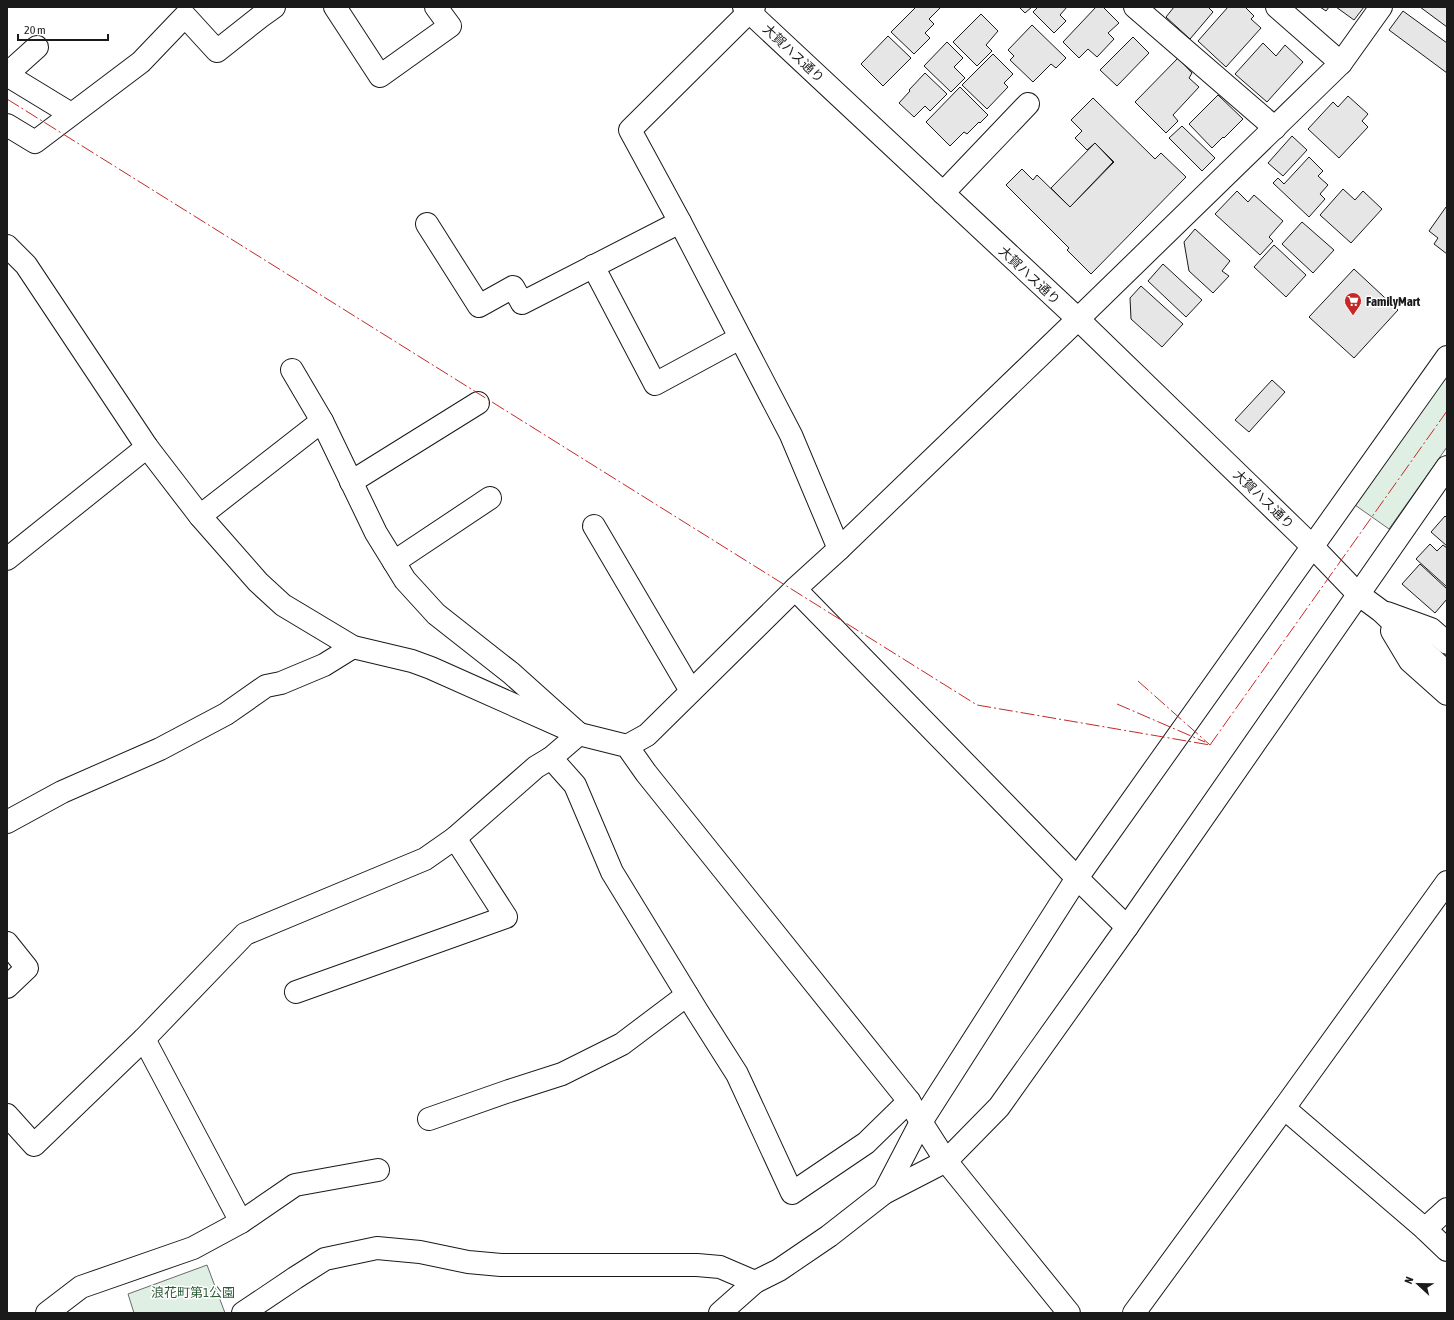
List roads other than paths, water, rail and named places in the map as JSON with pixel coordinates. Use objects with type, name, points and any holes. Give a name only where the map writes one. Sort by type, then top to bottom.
[{"type":"street","points":[[7,126],[35,142],[141,62],[185,16],[217,50],[260,16],[274,7]]},
{"type":"street","points":[[335,7],[380,76],[450,26],[436,7]]},
{"type":"street","points":[[1135,7],[1275,128]]},
{"type":"street","points":[[1277,7],[1341,63]]},
{"type":"street","points":[[627,746],[647,735],[795,588],[839,548],[1078,320],[1275,128],[1341,63],[1381,7]]},
{"type":"street","points":[[749,9],[630,130],[680,222],[790,435],[839,548]]},
{"type":"street","name":"大賀ハス通り","points":[[749,9],[1078,320],[1312,546],[1358,594],[1381,611]]},
{"type":"street","points":[[37,47],[7,74],[71,114]]},
{"type":"street","points":[[943,193],[1028,104]]},
{"type":"street","points":[[427,224],[479,306],[513,287],[522,303],[680,222]]},
{"type":"street","points":[[8,249],[26,265],[147,447],[200,516],[258,582],[283,606],[353,647],[412,661],[579,734],[627,746],[646,773],[909,1101],[946,1161],[1069,1313]]},
{"type":"street","points":[[593,266],[655,384],[740,338]]},
{"type":"street","points":[[884,1193],[921,1122],[1077,878],[1447,357]]},
{"type":"street","points":[[292,370],[322,421],[376,533],[405,580],[436,614],[512,673],[579,734]]},
{"type":"street","points":[[351,482],[478,402]]},
{"type":"street","points":[[200,516],[322,421]]},
{"type":"street","points":[[7,559],[147,447]]},
{"type":"street","points":[[720,1313],[755,1282],[779,1270],[829,1236],[884,1193],[946,1161],[999,1107],[1127,927],[1447,467]]},
{"type":"street","points":[[394,562],[490,498]]},
{"type":"street","points":[[594,526],[691,691]]},
{"type":"street","points":[[795,588],[1077,878],[1127,927]]},
{"type":"street","points":[[1381,611],[1432,629],[1447,643]]},
{"type":"street","points":[[1381,611],[1447,673]]},
{"type":"street","points":[[1381,611],[1410,661],[1447,694]]},
{"type":"street","points":[[7,822],[62,792],[160,749],[226,714],[266,686],[281,683],[324,666],[353,647]]},
{"type":"street","points":[[7,1115],[34,1145],[144,1039],[245,934],[425,859],[455,838],[536,767],[551,758],[579,734]]},
{"type":"street","points":[[551,758],[575,785],[612,872],[737,1074],[792,1193],[866,1143],[909,1101]]},
{"type":"street","points":[[296,992],[506,917],[455,838]]},
{"type":"street","points":[[1134,1313],[1447,882]]},
{"type":"street","points":[[7,943],[27,968],[7,987]]},
{"type":"street","points":[[429,1120],[509,1091],[562,1074],[622,1044],[687,995]]},
{"type":"street","points":[[144,1039],[241,1222]]},
{"type":"street","points":[[1284,1108],[1425,1229],[1447,1250]]},
{"type":"street","points":[[47,1313],[81,1288],[193,1248],[241,1222],[295,1186],[378,1170]]},
{"type":"street","points":[[1425,1229],[1447,1209]]},
{"type":"street","points":[[243,1313],[325,1259],[377,1248],[420,1252],[468,1262],[501,1265],[697,1265],[720,1267],[755,1282]]},
{"type":"place","name":"FamilyMart","points":[[1353,316]]},
{"type":"park label","name":"浪花町第1公園","points":[[193,1292]]}]
